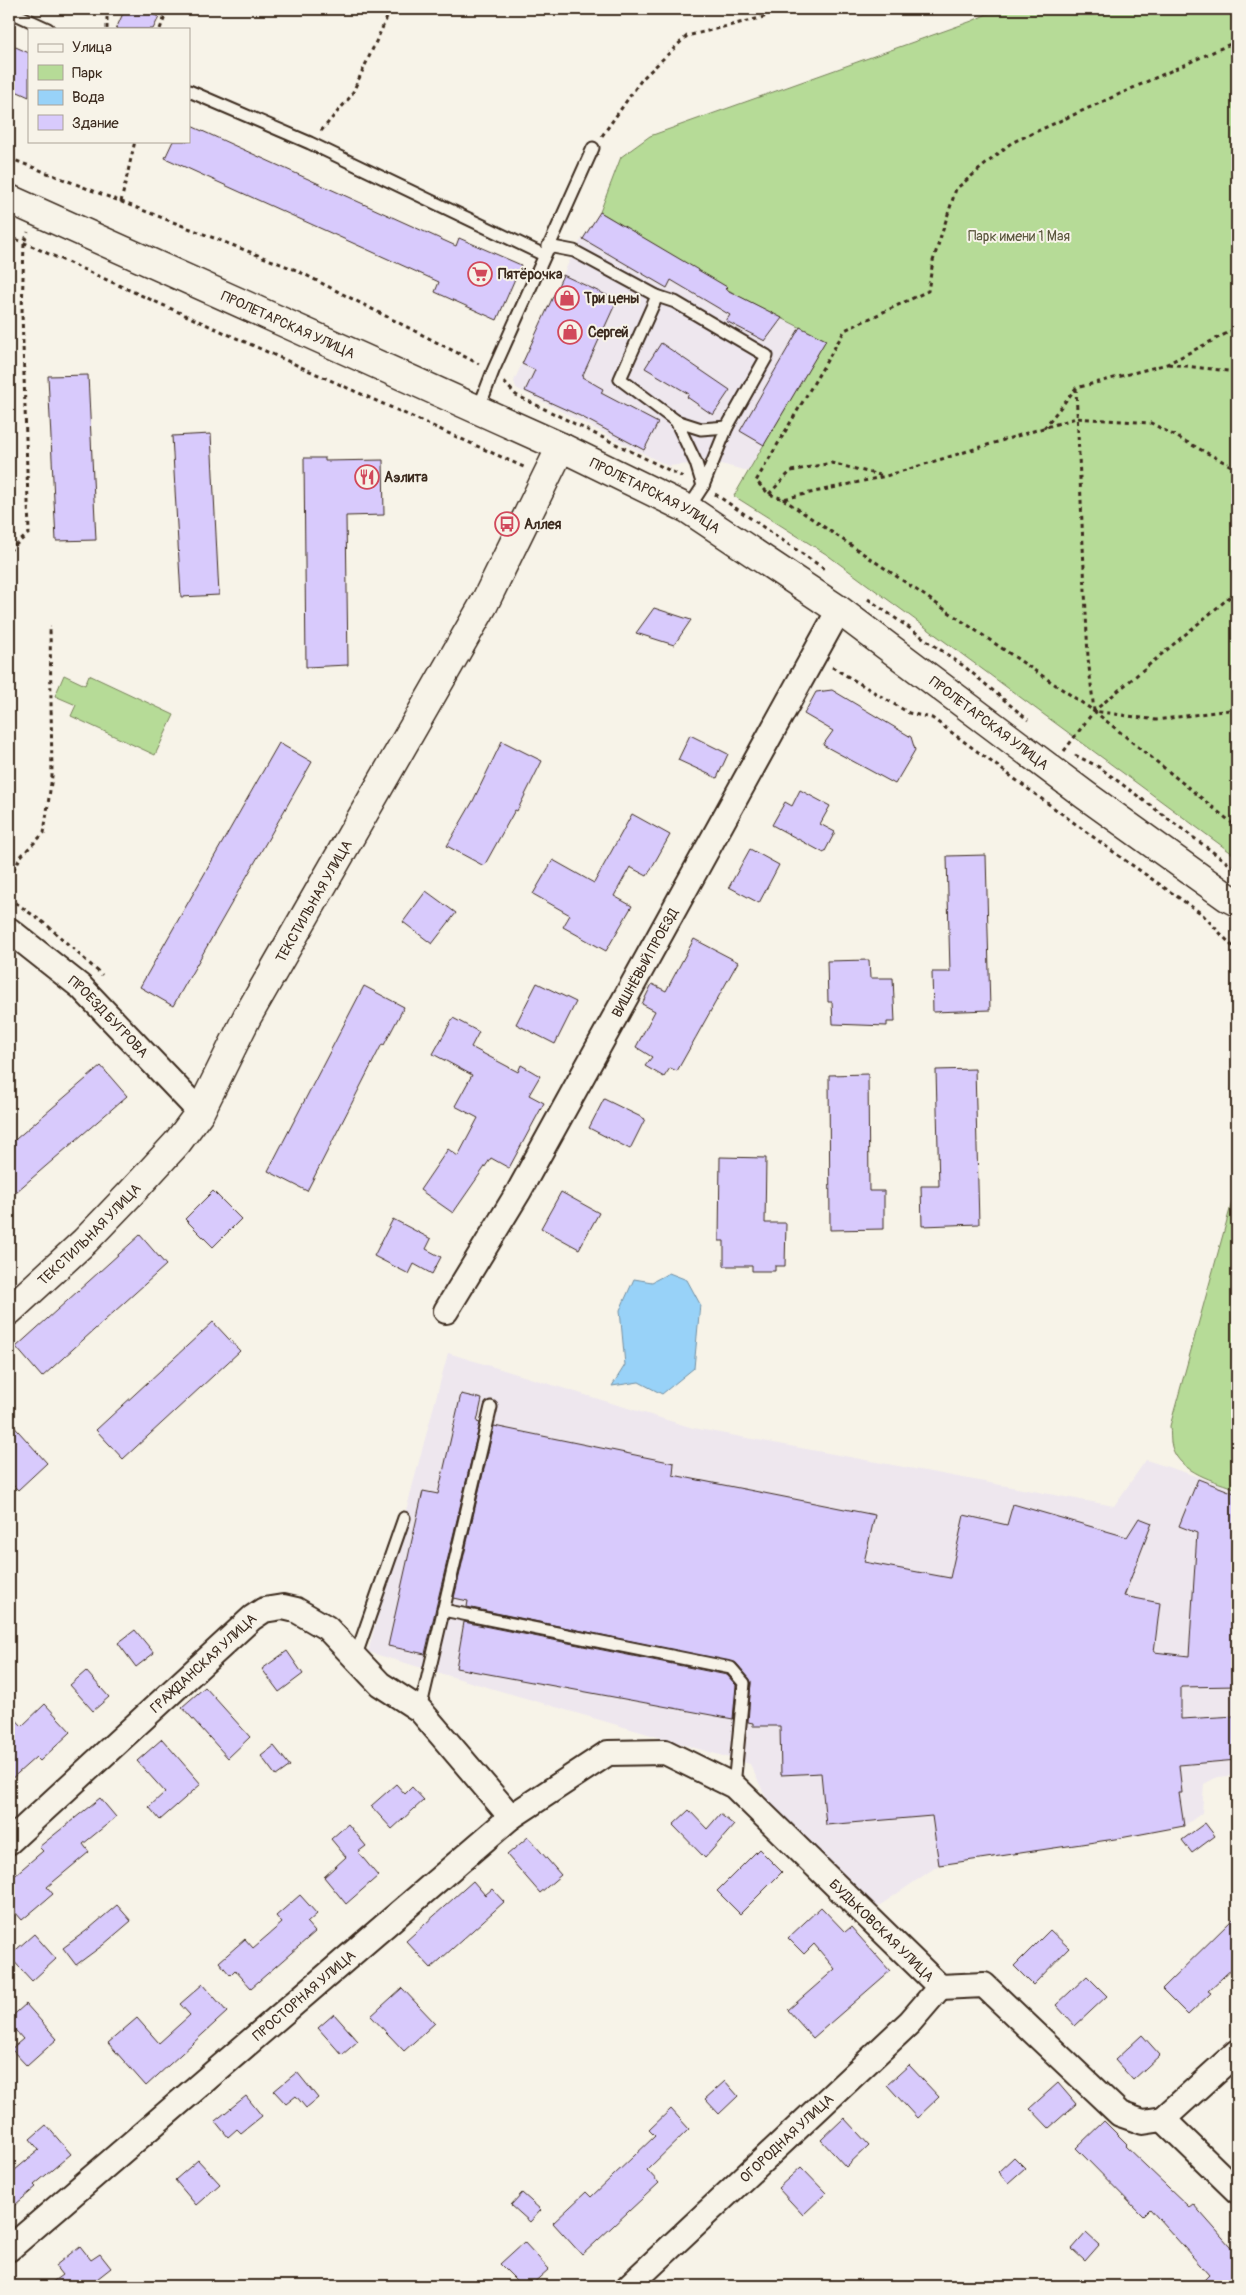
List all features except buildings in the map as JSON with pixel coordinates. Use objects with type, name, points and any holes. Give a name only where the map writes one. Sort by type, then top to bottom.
[{"type":"street","name":"ПРОЛЕТАРСКАЯ УЛИЦА","points":[[9,198],[562,447],[688,509],[839,610],[1085,794],[1227,897],[1237,902]]},
{"type":"street","name":"ТЕКСТИЛЬНАЯ УЛИЦА","points":[[9,1311],[85,1240],[131,1193],[177,1143],[200,1112],[247,1017],[484,604],[562,447]]},
{"type":"street","name":"ВИШНЁВЫЙ ПРОЕЗД","points":[[446,1311],[519,1191],[839,610]]},
{"type":"street","name":"ПРОЕЗД БУГРОВА","points":[[9,930],[82,987],[200,1112]]},
{"type":"street","name":"ГРАЖДАНСКАЯ УЛИЦА","points":[[9,1842],[252,1618],[264,1610],[283,1607],[296,1610],[326,1628],[380,1684],[420,1710],[511,1817]]},
{"type":"street","name":"БУДЬКОВСКАЯ УЛИЦА","points":[[608,1753],[665,1752],[734,1786],[940,1987],[984,1985],[1120,2114],[1143,2122],[1163,2119]]},
{"type":"street","name":"ПРОСТОРНАЯ УЛИЦА","points":[[9,2249],[511,1817],[608,1753]]},
{"type":"street","name":"ОГОРОДНАЯ УЛИЦА","points":[[629,2286],[910,2022],[940,1987]]},
{"type":"street","points":[[1237,2052],[1163,2119],[1237,2191]]},
{"type":"lane","points":[[9,11],[23,13],[46,28]]},
{"type":"lane","points":[[190,91],[310,143],[546,251],[574,251],[657,296],[675,302],[767,356],[726,427],[703,486],[688,509]]},
{"type":"lane","points":[[478,410],[493,371],[593,148]]},
{"type":"lane","points":[[657,296],[620,379],[676,421],[701,429],[726,427]]},
{"type":"lane","points":[[676,421],[696,463],[703,486]]},
{"type":"lane","points":[[420,1710],[491,1407]]},
{"type":"lane","points":[[355,1658],[404,1518]]},
{"type":"lane","points":[[443,1610],[731,1668],[744,1683],[734,1786]]},
{"type":"path","points":[[107,9],[107,28]]},
{"type":"path","points":[[160,28],[168,9]]},
{"type":"path","points":[[310,143],[351,96],[391,9]]},
{"type":"path","points":[[593,148],[642,79],[687,36],[764,17],[777,9]]},
{"type":"path","points":[[1237,41],[1011,143],[956,189],[933,261],[928,291],[845,330],[756,481],[769,494],[784,499],[1094,711],[1237,827]]},
{"type":"path","points":[[121,202],[135,142]]},
{"type":"path","points":[[9,551],[29,533],[22,313],[24,243],[36,211]]},
{"type":"path","points":[[9,236],[547,478]]},
{"type":"path","points":[[1043,429],[1076,388],[1167,364],[1237,328]]},
{"type":"path","points":[[1167,364],[1237,372]]},
{"type":"path","points":[[1076,388],[1088,658],[1094,711]]},
{"type":"path","points":[[784,499],[886,476],[1076,418],[1151,423],[1237,469]]},
{"type":"path","points":[[769,494],[791,471],[831,463],[886,476]]},
{"type":"path","points":[[1237,591],[1094,711],[1064,750],[1098,767],[1237,870]]},
{"type":"path","points":[[9,877],[22,855],[44,833],[52,776],[50,626]]},
{"type":"path","points":[[814,656],[909,713],[932,718],[1119,856],[1202,914],[1237,951]]},
{"type":"path","points":[[1094,711],[1156,720],[1237,709]]},
{"type":"path","points":[[9,898],[48,926],[100,972],[104,979]]},
{"type":"shaded area","points":[[600,212],[740,297],[826,340],[748,471],[713,462],[668,466],[516,388],[514,381],[574,251]]},
{"type":"shaded area","points":[[448,1353],[693,1428],[1114,1506],[1146,1460],[1237,1489],[1237,1775],[1217,1777],[1204,1784],[1202,1813],[1184,1826],[1115,1839],[939,1865],[870,1912],[777,1821],[750,1764],[368,1652]]},
{"type":"green space","name":"Парк имени 1 Мая","points":[[998,9],[1237,9],[1237,857],[826,554],[734,496],[825,340],[740,297],[600,212],[621,157],[650,136],[972,21]]},
{"type":"green space","points":[[64,675],[85,685],[89,675],[174,715],[155,755],[71,716],[76,705],[55,696]]},
{"type":"green space","points":[[1237,1184],[1237,1489],[1199,1475],[1182,1463],[1172,1447],[1170,1426]]},
{"type":"water","points":[[669,1273],[687,1280],[700,1304],[694,1368],[662,1394],[639,1382],[612,1386],[625,1365],[620,1310],[634,1279],[652,1282]]},
{"type":"place","name":"Пятёрочка","points":[[480,274]]},
{"type":"place","name":"Три цены","points":[[567,298]]},
{"type":"place","name":"Сергей","points":[[570,332]]},
{"type":"place","name":"Аэлита","points":[[367,477]]},
{"type":"place","name":"Аллея","points":[[507,524]]}]
